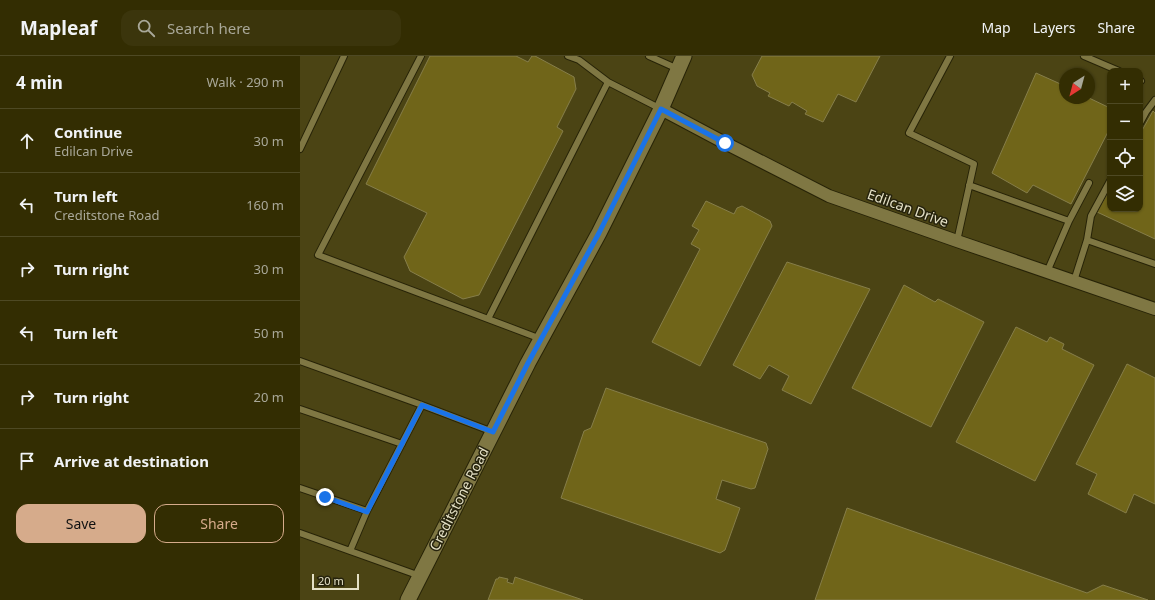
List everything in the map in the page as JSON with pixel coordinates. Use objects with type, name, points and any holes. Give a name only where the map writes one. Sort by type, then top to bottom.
[{"type":"street","name":"Creditstone Road","points":[[408,600],[541,339],[599,233],[661,109],[682,63]]},
{"type":"street","name":"Edilcan Drive","points":[[661,109],[829,196],[1155,309]]},
{"type":"lane","points":[[300,149],[344,56]]},
{"type":"lane","points":[[420,56],[318,256],[541,339]]},
{"type":"lane","points":[[568,56],[579,60],[608,82],[661,109]]},
{"type":"lane","points":[[648,56],[682,63]]},
{"type":"lane","points":[[950,56],[909,133],[974,164],[957,241]]},
{"type":"lane","points":[[1084,56],[1112,68]]},
{"type":"lane","points":[[488,319],[608,82]]},
{"type":"lane","points":[[1143,118],[1155,100]]},
{"type":"lane","points":[[1047,272],[1069,221],[1089,183]]},
{"type":"lane","points":[[969,185],[1069,221]]},
{"type":"lane","points":[[1074,281],[1087,240],[1091,216],[1107,186]]},
{"type":"lane","points":[[1087,240],[1155,264]]},
{"type":"lane","points":[[300,361],[493,432]]},
{"type":"lane","points":[[350,551],[367,512],[422,405]]},
{"type":"lane","points":[[300,409],[402,444]]},
{"type":"lane","points":[[300,488],[367,512]]},
{"type":"lane","points":[[300,533],[420,576]]},
{"type":"shaded area","points":[[300,56],[1155,56],[1155,600],[300,600]]},
{"type":"building","points":[[430,56],[516,56],[528,62],[532,56],[535,56],[574,77],[576,89],[557,127],[563,131],[479,295],[463,299],[410,271],[404,257],[427,213],[366,184]]},
{"type":"building","points":[[762,56],[880,56],[856,102],[838,94],[823,122],[805,114],[807,111],[792,102],[789,106],[768,96],[770,93],[757,86],[752,75]]},
{"type":"building","points":[[1036,73],[1059,83],[1059,104],[1095,104],[1095,101],[1107,107],[1107,134],[1071,204],[1033,185],[1027,193],[992,173]]},
{"type":"building","points":[[1153,111],[1155,113],[1155,239],[1097,212],[1107,194],[1107,212],[1143,212],[1143,129]]},
{"type":"building","points":[[706,201],[734,214],[737,208],[742,206],[770,221],[772,226],[700,366],[652,342],[700,249],[691,244],[699,230],[692,226]]},
{"type":"building","points":[[787,262],[870,289],[811,404],[782,390],[789,376],[769,365],[760,379],[733,365]]},
{"type":"building","points":[[904,285],[935,302],[938,299],[984,322],[931,427],[852,388]]},
{"type":"building","points":[[1016,327],[1047,342],[1050,337],[1064,344],[1062,349],[1094,365],[1035,481],[956,442]]},
{"type":"building","points":[[1127,364],[1155,378],[1155,504],[1134,494],[1126,513],[1088,494],[1097,474],[1076,464]]},
{"type":"building","points":[[606,388],[766,443],[768,449],[755,488],[751,489],[722,480],[716,499],[740,508],[725,550],[720,553],[561,498],[584,431],[591,428]]},
{"type":"building","points":[[847,508],[1087,593],[1103,585],[1148,600],[815,600]]},
{"type":"building","points":[[499,577],[508,579],[507,582],[513,584],[515,577],[583,600],[488,600],[496,579]]},
{"type":"route","points":[[325,497],[367,512],[422,405],[493,432],[528,363],[599,233],[661,109],[725,143]]}]
